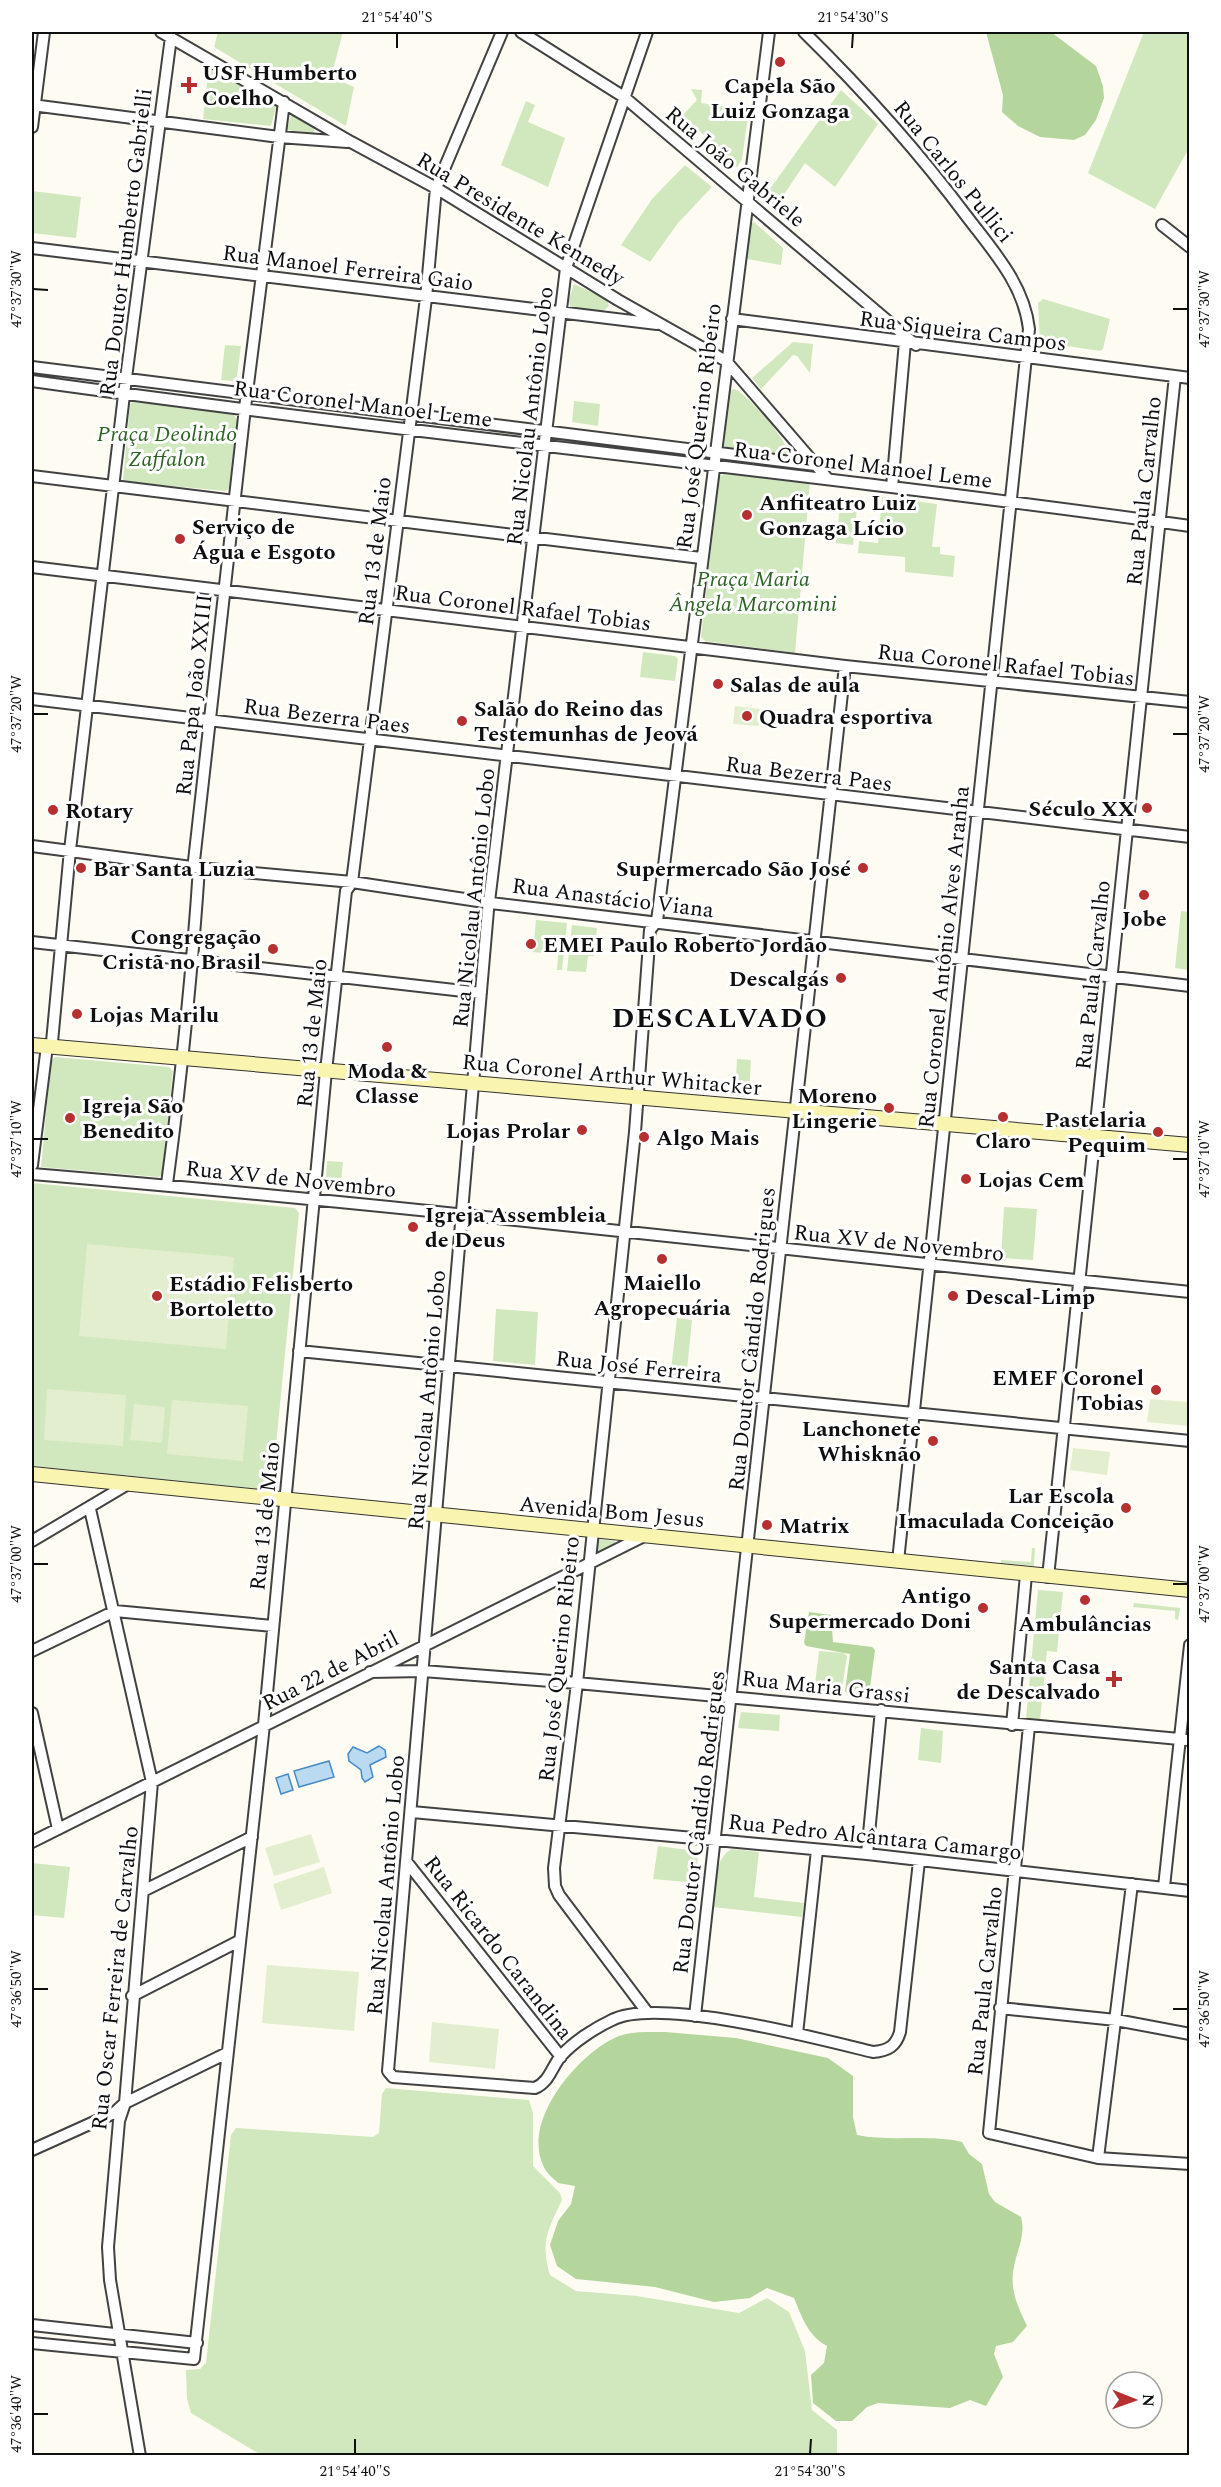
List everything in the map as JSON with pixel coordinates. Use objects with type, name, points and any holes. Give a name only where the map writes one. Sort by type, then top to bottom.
[{"type":"street","points":[[32,127],[44,32]]},
{"type":"street","name":"Rua 13 de Maio","points":[[122,2352],[194,2359],[197,2343],[264,1725],[326,1071],[346,891],[352,882],[372,740],[426,298],[436,188],[502,32]]},
{"type":"street","name":"Rua João Gabriele","points":[[521,32],[624,97],[911,344]]},
{"type":"street","name":"Rua Nicolau Antônio Lobo","points":[[561,2057],[543,2085],[535,2088],[393,2077],[388,2071],[412,1812],[472,1084],[491,903],[566,268],[647,32]]},
{"type":"street","name":"Rua José Querino Ribeiro","points":[[647,2012],[559,1895],[554,1878],[577,1683],[622,1230],[638,1097],[650,930],[657,921],[769,32]]},
{"type":"street","name":"Rua Carlos Pullici","points":[[804,32],[868,95],[944,185],[1007,269],[1027,313],[1027,358]]},
{"type":"street","name":"Rua Presidente Kennedy","points":[[166,34],[351,142],[436,188],[618,300],[726,361],[827,478]]},
{"type":"street","name":"Rua Doutor Humberto Gabrielli","points":[[32,1165],[46,1046],[52,1042],[70,850],[159,122],[166,34]]},
{"type":"street","name":"Rua Papa João XXIII","points":[[167,1184],[184,1059],[193,959],[199,867],[194,861],[245,408],[284,102]]},
{"type":"street","points":[[33,106],[279,137],[351,142]]},
{"type":"street","points":[[1162,225],[1190,247]]},
{"type":"street","name":"Rua Manoel Ferreira Gaio","points":[[32,248],[426,298],[562,312],[615,321],[661,324]]},
{"type":"street","points":[[615,321],[618,300]]},
{"type":"street","name":"Rua Siqueira Campos","points":[[732,319],[911,344],[1188,378]]},
{"type":"street","points":[[892,487],[911,344]]},
{"type":"street","name":"Rua Coronel Antônio Alves Aranha","points":[[898,1561],[1027,358]]},
{"type":"street","points":[[1188,378],[1190,366]]},
{"type":"street","name":"Rua Coronel Manoel Leme","points":[[32,367],[248,392],[547,433],[714,459]]},
{"type":"street","name":"Rua Paula Carvalho","points":[[1048,1577],[1175,376]]},
{"type":"street","name":"Rua Coronel Manoel Leme","points":[[32,381],[546,445],[787,467],[827,478],[1190,526]]},
{"type":"street","name":"Rua Coronel Manoel Leme","points":[[787,467],[815,465]]},
{"type":"street","points":[[32,476],[701,558]]},
{"type":"street","name":"Rua Coronel Rafael Tobias","points":[[32,567],[845,666],[1190,702]]},
{"type":"street","name":"Rua Doutor Cândido Rodrigues","points":[[695,2016],[713,1839],[733,1696],[845,666]]},
{"type":"street","name":"Rua Bezerra Paes","points":[[32,699],[1190,837]]},
{"type":"street","name":"Rua Anastácio Viana","points":[[32,846],[199,867],[352,882],[491,903],[657,921],[815,942],[963,957],[1190,986]]},
{"type":"street","points":[[32,942],[481,993]]},
{"type":"street","name":"Rua Coronel Arthur Whitacker","points":[[32,1045],[1190,1145]]},
{"type":"street","name":"Rua XV de Novembro","points":[[32,1174],[167,1184],[462,1216],[622,1230],[1190,1292]]},
{"type":"street","name":"Rua José Ferreira","points":[[299,1351],[1190,1442]]},
{"type":"street","name":"Avenida Bom Jesus","points":[[32,1474],[1190,1590]]},
{"type":"street","points":[[32,1541],[90,1509],[128,1484]]},
{"type":"street","name":"Rua Oscar Ferreira de Carvalho","points":[[90,1509],[152,1782],[132,1996],[125,2103],[119,2121],[108,2247],[110,2280],[140,2456]]},
{"type":"street","name":"Rua 22 de Abril","points":[[32,1842],[647,1535]]},
{"type":"street","points":[[1012,1725],[1026,1575]]},
{"type":"street","points":[[32,1651],[115,1611],[273,1626]]},
{"type":"street","points":[[1164,1887],[1184,1740],[1190,1645]]},
{"type":"street","name":"Rua Maria Grassi","points":[[370,1672],[423,1671],[733,1696],[1184,1740]]},
{"type":"street","points":[[867,1854],[881,1710]]},
{"type":"street","points":[[32,1713],[58,1828]]},
{"type":"street","name":"Rua Paula Carvalho","points":[[1029,1726],[989,2133],[1098,2158]]},
{"type":"street","name":"Rua Pedro Alcântara Camargo","points":[[412,1812],[867,1854],[1190,1891]]},
{"type":"street","points":[[143,1891],[252,1836]]},
{"type":"street","points":[[797,2034],[817,1850]]},
{"type":"street","name":"Rua Ricardo Carandina","points":[[406,1861],[561,2057]]},
{"type":"street","points":[[561,2057],[593,2031],[614,2019],[631,2013],[647,2012],[695,2016],[797,2034],[873,2052],[892,2047],[900,2032],[919,1861]]},
{"type":"street","points":[[1132,1884],[1098,2158],[1190,2164]]},
{"type":"street","points":[[132,1996],[239,1941]]},
{"type":"street","points":[[1000,2008],[1116,2020],[1190,2034]]},
{"type":"street","points":[[32,2150],[114,2113],[125,2103],[227,2053]]},
{"type":"street","points":[[32,2325],[197,2343]]},
{"type":"street","points":[[32,2343],[122,2352]]},
{"type":"green space","points":[[218,32],[343,32],[331,77],[354,87],[346,126],[214,47]]},
{"type":"green space","points":[[986,32],[1051,32],[1096,66],[1103,86],[1104,98],[1096,120],[1085,135],[1074,140],[1040,137],[1018,126],[1002,112],[1003,95]]},
{"type":"green space","points":[[1144,32],[1189,32],[1189,148],[1155,209],[1088,173]]},
{"type":"green space","points":[[209,67],[272,103],[276,108],[271,126],[203,119]]},
{"type":"green space","points":[[691,89],[702,90],[701,103],[749,110],[742,159],[737,167],[731,168],[727,165],[732,159],[682,116],[697,100]]},
{"type":"green space","points":[[841,90],[878,124],[835,187],[805,163],[773,211],[762,200]]},
{"type":"green space","points":[[526,101],[535,105],[528,122],[565,138],[548,187],[501,165]]},
{"type":"green space","points":[[291,114],[315,128],[313,133],[287,130]]},
{"type":"green space","points":[[685,165],[712,187],[678,223],[650,262],[621,245],[652,199]]},
{"type":"green space","points":[[32,191],[81,197],[76,238],[32,233]]},
{"type":"green space","points":[[754,222],[783,248],[781,265],[747,259],[751,223]]},
{"type":"green space","points":[[574,284],[607,299],[609,306],[603,311],[570,308],[569,299]]},
{"type":"green space","points":[[1043,299],[1110,319],[1103,349],[1100,351],[1040,342],[1038,303]]},
{"type":"green space","points":[[793,342],[813,344],[810,373],[797,356],[793,355],[761,389],[752,378]]},
{"type":"green space","points":[[225,345],[241,346],[237,376],[232,381],[221,380]]},
{"type":"green space","points":[[734,389],[748,399],[766,418],[781,438],[788,453],[783,456],[727,449],[724,446],[729,391]]},
{"type":"green space","points":[[574,401],[600,404],[598,426],[572,422]]},
{"type":"green space","name":"Praça Deolindo Zaffalon","points":[[133,402],[233,412],[237,421],[229,488],[226,491],[123,480],[130,404]]},
{"type":"green space","name":"Praça Maria Ângela Marcomini","points":[[724,474],[810,482],[795,653],[705,641],[701,637],[719,477]]},
{"type":"green space","points":[[841,497],[858,499],[853,545],[836,543]]},
{"type":"green space","points":[[882,497],[937,504],[932,547],[940,547],[940,554],[955,556],[953,577],[905,572],[905,557],[858,553],[859,541],[878,543]]},
{"type":"green space","points":[[643,652],[675,656],[678,659],[675,681],[640,677]]},
{"type":"green space","name":"Quadra esportiva","points":[[735,706],[760,709],[759,726],[733,724]]},
{"type":"green space","points":[[1181,911],[1189,912],[1189,970],[1175,968]]},
{"type":"green space","points":[[536,920],[567,923],[562,970],[557,970],[558,955],[533,952]]},
{"type":"green space","points":[[572,925],[597,928],[594,956],[588,956],[586,972],[567,971]]},
{"type":"green space","points":[[55,1057],[169,1067],[173,1071],[162,1174],[159,1177],[41,1167],[51,1061]]},
{"type":"green space","points":[[737,1059],[751,1060],[749,1097],[735,1096]]},
{"type":"green space","points":[[327,1161],[343,1162],[340,1192],[325,1190]]},
{"type":"green space","points":[[32,1183],[295,1208],[299,1213],[272,1485],[268,1490],[32,1466]]},
{"type":"green space","points":[[1004,1207],[1037,1209],[1033,1260],[1001,1258]]},
{"type":"green space","name":"Estádio Felisberto Bortoletto","points":[[87,1244],[234,1257],[226,1349],[79,1336]]},
{"type":"green space","points":[[496,1309],[538,1312],[535,1365],[493,1361]]},
{"type":"green space","points":[[677,1318],[692,1320],[686,1380],[670,1378]]},
{"type":"green space","points":[[47,1389],[126,1395],[123,1446],[44,1440]]},
{"type":"green space","points":[[1150,1399],[1189,1402],[1189,1426],[1147,1422]]},
{"type":"green space","points":[[172,1400],[248,1406],[243,1461],[167,1454]]},
{"type":"green space","points":[[134,1404],[165,1407],[162,1443],[130,1440]]},
{"type":"green space","points":[[1073,1448],[1110,1452],[1107,1475],[1070,1470]]},
{"type":"green space","points":[[598,1539],[615,1541],[615,1544],[599,1553],[595,1551]]},
{"type":"green space","points":[[1032,1548],[1035,1548],[1034,1566],[1001,1563],[1001,1560],[1031,1562]]},
{"type":"green space","points":[[1038,1590],[1063,1592],[1057,1652],[1047,1651],[1040,1721],[1026,1719]]},
{"type":"green space","points":[[1134,1603],[1180,1608],[1178,1620],[1175,1619],[1175,1611],[1133,1607]]},
{"type":"green space","points":[[809,1612],[831,1615],[833,1642],[872,1647],[875,1650],[869,1695],[848,1695],[845,1691],[850,1654],[806,1646],[804,1643]]},
{"type":"green space","points":[[819,1651],[844,1653],[847,1656],[841,1696],[814,1692]]},
{"type":"green space","points":[[741,1712],[780,1715],[779,1731],[738,1728]]},
{"type":"green space","points":[[921,1728],[943,1731],[941,1763],[918,1760]]},
{"type":"green space","points":[[311,1834],[320,1862],[274,1876],[265,1848]]},
{"type":"green space","points":[[658,1846],[695,1851],[698,1856],[696,1883],[653,1879]]},
{"type":"green space","points":[[731,1849],[759,1852],[754,1897],[804,1903],[802,1917],[713,1907],[718,1867],[725,1854]]},
{"type":"green space","points":[[32,1863],[70,1867],[64,1918],[32,1915]]},
{"type":"green space","points":[[324,1867],[332,1893],[281,1910],[273,1884]]},
{"type":"green space","points":[[267,1965],[359,1972],[354,2031],[262,2023]]},
{"type":"green space","points":[[432,2022],[499,2029],[495,2069],[429,2062]]},
{"type":"green space","points":[[665,2032],[736,2038],[828,2058],[853,2076],[853,2117],[857,2135],[962,2142],[969,2154],[982,2164],[989,2194],[995,2202],[1021,2217],[1022,2236],[1014,2267],[1013,2283],[1018,2305],[1027,2326],[1013,2342],[996,2346],[994,2354],[1003,2377],[986,2406],[970,2400],[950,2408],[878,2403],[867,2407],[852,2421],[836,2421],[813,2403],[811,2375],[824,2363],[827,2346],[810,2331],[794,2298],[767,2288],[750,2298],[714,2302],[655,2287],[576,2279],[557,2266],[550,2245],[558,2221],[571,2204],[575,2186],[558,2183],[543,2165],[539,2147],[540,2128],[547,2109],[572,2072],[603,2044],[630,2033]]},
{"type":"green space","points":[[386,2088],[529,2100],[533,2113],[533,2166],[560,2193],[562,2200],[547,2236],[546,2253],[550,2275],[576,2291],[637,2296],[739,2313],[767,2298],[789,2312],[805,2351],[812,2410],[837,2430],[837,2455],[261,2455],[191,2413],[187,2399],[186,2370],[200,2369],[206,2363],[231,2135],[236,2128],[373,2137],[379,2133],[382,2094]]},
{"type":"water","points":[[379,1746],[385,1750],[386,1757],[370,1765],[373,1777],[365,1782],[361,1770],[349,1761],[348,1754],[353,1747],[367,1753]]},
{"type":"water","points":[[329,1761],[334,1777],[299,1787],[294,1771]]},
{"type":"water","points":[[288,1774],[293,1790],[281,1794],[276,1778]]},
{"type":"place","name":"Capela São Luiz Gonzaga","points":[[780,62]]},
{"type":"place","name":"USF Humberto Coelho","points":[[189,85]]},
{"type":"place","name":"Anfiteatro Luiz Gonzaga Lício","points":[[747,515]]},
{"type":"place","name":"Serviço de Água e Esgoto","points":[[180,539]]},
{"type":"place","name":"Salas de aula","points":[[718,684]]},
{"type":"place","name":"Quadra esportiva","points":[[747,716]]},
{"type":"place","name":"Salão do Reino das Testemunhas de Jeová","points":[[462,721]]},
{"type":"place","name":"Século XX","points":[[1147,808]]},
{"type":"place","name":"Rotary","points":[[53,810]]},
{"type":"place","name":"Bar Santa Luzia","points":[[81,868]]},
{"type":"place","name":"Supermercado São José","points":[[863,868]]},
{"type":"place","name":"Jobe","points":[[1144,895]]},
{"type":"place","name":"EMEI Paulo Roberto Jordão","points":[[531,944]]},
{"type":"place","name":"Congregação Cristã no Brasil","points":[[273,949]]},
{"type":"place","name":"Descalgás","points":[[841,978]]},
{"type":"place","name":"Lojas Marilu","points":[[77,1014]]},
{"type":"place","name":"Moda & Classe","points":[[387,1047]]},
{"type":"place","name":"Moreno Lingerie","points":[[889,1108]]},
{"type":"place","name":"Claro","points":[[1003,1117]]},
{"type":"place","name":"Igreja São Benedito","points":[[70,1118]]},
{"type":"place","name":"Lojas Prolar","points":[[582,1130]]},
{"type":"place","name":"Pastelaria Pequim","points":[[1158,1132]]},
{"type":"place","name":"Algo Mais","points":[[644,1137]]},
{"type":"place","name":"Lojas Cem","points":[[966,1179]]},
{"type":"place","name":"Igreja Assembleia de Deus","points":[[413,1227]]},
{"type":"place","name":"Maiello Agropecuária","points":[[662,1259]]},
{"type":"place","name":"Estádio Felisberto Bortoletto","points":[[157,1296]]},
{"type":"place","name":"Descal-Limp","points":[[953,1296]]},
{"type":"place","name":"EMEF Coronel Tobias","points":[[1156,1390]]},
{"type":"place","name":"Lanchonete Whisknão","points":[[933,1441]]},
{"type":"place","name":"Lar Escola Imaculada Conceição","points":[[1126,1508]]},
{"type":"place","name":"Matrix","points":[[767,1525]]},
{"type":"place","name":"Ambulâncias","points":[[1085,1600]]},
{"type":"place","name":"Antigo Supermercado Doni","points":[[983,1608]]},
{"type":"place","name":"Santa Casa de Descalvado","points":[[1114,1679]]},
{"type":"district","name":"DESCALVADO","points":[[720,1017]]}]
